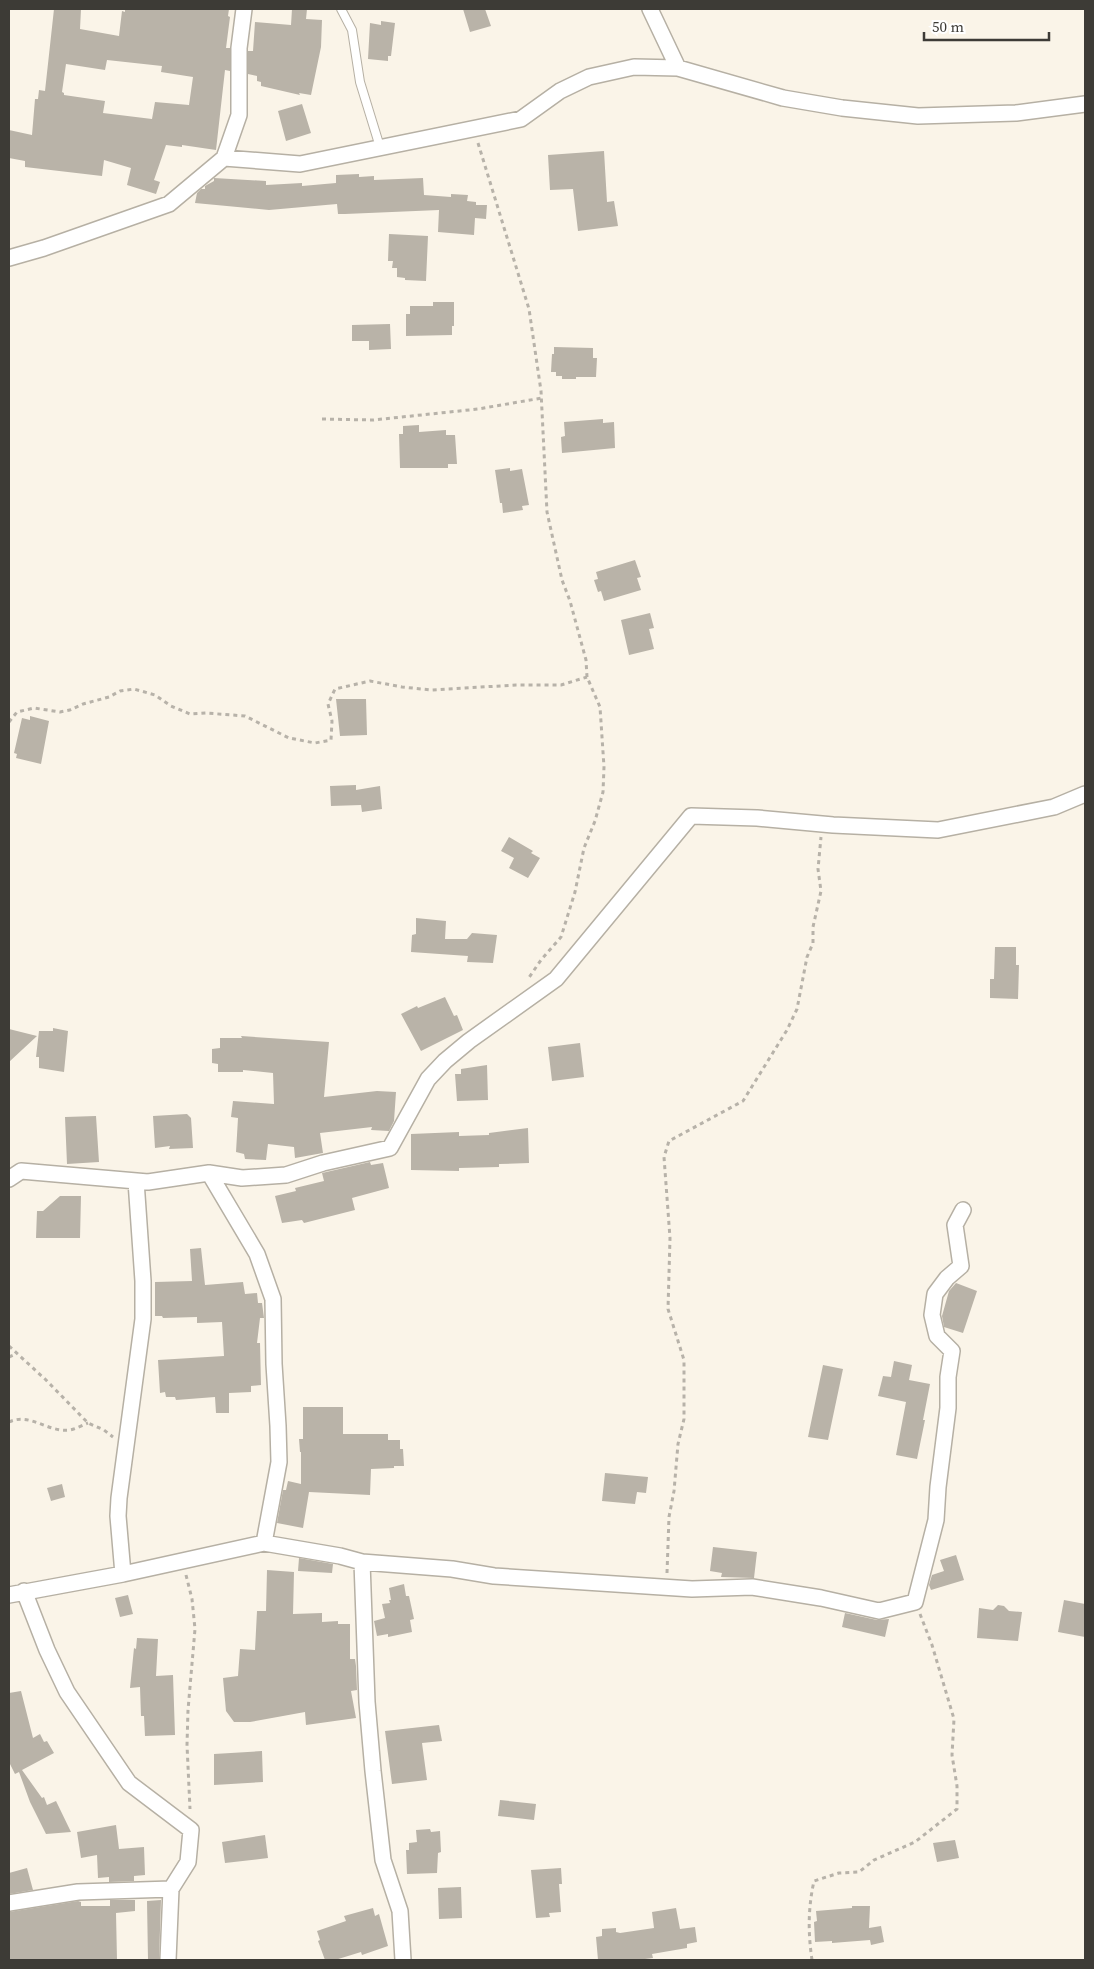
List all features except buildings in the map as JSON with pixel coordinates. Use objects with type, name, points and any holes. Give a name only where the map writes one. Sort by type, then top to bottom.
[{"type":"street","points":[[9,258],[44,248],[169,204],[224,158],[239,115],[239,48],[244,9]]},
{"type":"street","points":[[650,9],[678,68]]},
{"type":"street","points":[[224,158],[300,164],[520,118],[560,91],[589,77],[634,67],[678,68],[783,98],[842,108],[918,116],[1016,113],[1085,104]]},
{"type":"street","points":[[9,1179],[21,1171],[148,1182],[209,1173],[242,1178],[286,1175],[323,1163],[390,1148],[428,1080],[445,1061],[469,1041],[556,979],[691,816],[758,818],[823,824],[938,830],[1054,808],[1085,794]]},
{"type":"street","points":[[209,1173],[256,1254],[273,1299],[279,1462],[264,1543]]},
{"type":"street","points":[[123,1574],[118,1516],[143,1319],[143,1281],[136,1181]]},
{"type":"street","points":[[9,1594],[123,1574],[264,1543],[340,1556],[362,1562],[452,1569],[494,1576],[692,1589],[752,1587],[821,1598],[879,1611],[915,1602],[936,1520],[938,1487],[948,1408],[948,1377],[952,1352],[937,1336],[932,1315],[935,1294],[947,1278],[961,1266],[955,1225],[962,1210]]},
{"type":"street","points":[[362,1562],[367,1702],[372,1771],[383,1860],[400,1911],[403,1960]]},
{"type":"street","points":[[24,1591],[47,1650],[67,1692],[129,1783],[191,1830],[188,1862],[171,1889],[168,1960]]},
{"type":"street","points":[[9,1903],[78,1892],[171,1889]]},
{"type":"lane","points":[[341,9],[352,30],[360,82],[380,147]]},
{"type":"path","points":[[473,128],[529,309],[542,398],[547,512],[562,580],[570,601],[586,660],[586,677],[600,707],[604,767],[603,792],[595,821],[584,848],[575,892],[561,937],[541,960],[528,979],[530,997]]},
{"type":"path","points":[[322,419],[373,420],[478,409],[542,398]]},
{"type":"path","points":[[9,722],[17,712],[34,708],[60,712],[109,697],[120,691],[134,690],[155,695],[171,706],[190,714],[206,713],[245,716],[289,738],[315,743],[332,740],[332,721],[328,704],[335,689],[370,681],[431,690],[516,685],[561,685],[586,677]]},
{"type":"path","points":[[666,1587],[669,1518],[674,1491],[678,1444],[684,1419],[684,1360],[668,1309],[670,1238],[664,1157],[670,1141],[744,1101],[787,1030],[797,1009],[807,956],[813,943],[821,891],[818,856],[823,824]]},
{"type":"path","points":[[9,1346],[88,1423],[104,1430],[120,1442],[126,1444]]},
{"type":"path","points":[[9,1358],[16,1354]]},
{"type":"path","points":[[9,1422],[28,1419],[47,1427],[69,1430],[88,1423]]},
{"type":"path","points":[[182,1561],[192,1600],[195,1629],[187,1745],[191,1830]]},
{"type":"path","points":[[812,1960],[809,1940],[809,1913],[814,1881],[839,1873],[858,1872],[874,1860],[915,1842],[957,1809],[957,1786],[952,1755],[954,1719],[932,1645],[915,1602]]}]
